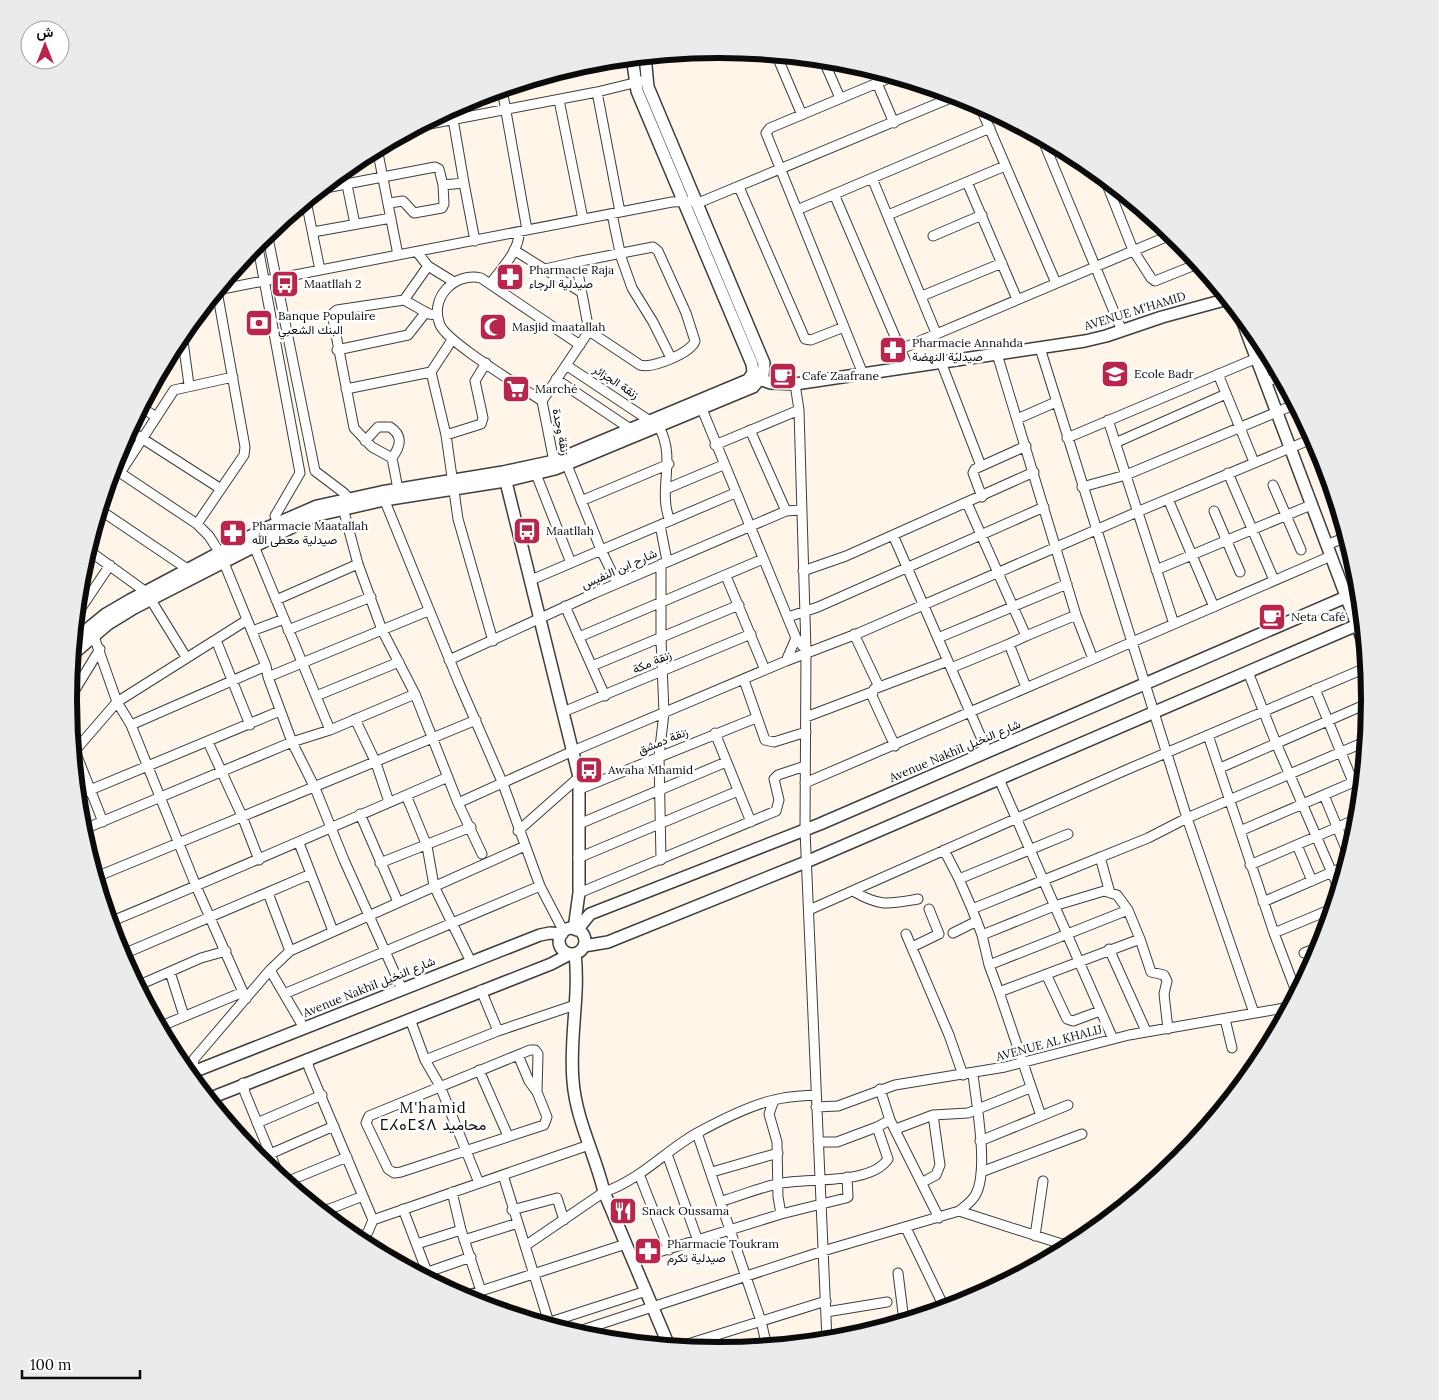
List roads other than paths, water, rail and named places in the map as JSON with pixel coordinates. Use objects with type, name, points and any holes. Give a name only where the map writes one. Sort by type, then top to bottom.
[{"type":"street","points":[[779,61],[802,115]]},
{"type":"street","points":[[645,62],[646,80],[764,363],[756,378],[745,392],[702,409],[655,423]]},
{"type":"street","points":[[633,64],[634,83],[752,364],[756,378]]},
{"type":"street","points":[[828,67],[840,98]]},
{"type":"street","points":[[863,374],[780,170],[767,136],[767,130],[886,79]]},
{"type":"street","points":[[441,121],[559,100],[646,80]]},
{"type":"street","points":[[877,83],[894,123]]},
{"type":"street","points":[[597,92],[616,213],[620,253],[632,288],[653,322],[670,358]]},
{"type":"street","points":[[491,283],[514,250],[523,231],[503,96]]},
{"type":"street","points":[[559,100],[583,219]]},
{"type":"street","points":[[226,289],[583,219],[684,201],[710,200],[947,100]]},
{"type":"street","points":[[984,115],[1056,283]]},
{"type":"street","points":[[452,119],[475,241]]},
{"type":"street","points":[[797,210],[990,128]]},
{"type":"street","points":[[1046,147],[1122,331]]},
{"type":"street","points":[[379,156],[398,255]]},
{"type":"street","points":[[888,215],[1005,166]]},
{"type":"street","points":[[333,187],[435,167],[439,169],[443,185],[444,204],[442,208],[414,213],[402,200],[388,203]]},
{"type":"street","points":[[872,178],[936,334]]},
{"type":"street","points":[[967,182],[1017,299]]},
{"type":"street","points":[[443,185],[464,183]]},
{"type":"street","points":[[348,184],[355,224]]},
{"type":"street","points":[[739,187],[805,339],[811,340],[844,327]]},
{"type":"street","points":[[1108,188],[1133,250],[1147,273],[1155,280],[1193,266]]},
{"type":"street","points":[[834,194],[902,349],[908,367]]},
{"type":"street","points":[[307,207],[320,270]]},
{"type":"street","points":[[933,236],[982,215]]},
{"type":"street","points":[[313,232],[391,218]]},
{"type":"street","points":[[902,349],[1164,237]]},
{"type":"street","points":[[270,242],[315,471],[349,504],[358,564],[382,630],[415,694],[458,802],[482,854]]},
{"type":"street","points":[[545,269],[653,247],[658,251],[695,337],[692,348],[651,366],[640,365],[589,331]]},
{"type":"street","points":[[514,250],[581,292]]},
{"type":"street","points":[[259,252],[300,473],[275,516],[278,527]]},
{"type":"street","points":[[417,252],[428,266],[454,282]]},
{"type":"street","points":[[576,262],[589,331],[580,345],[556,379],[542,401],[452,340],[443,330],[437,315],[442,294],[454,282],[471,277],[491,283],[580,345]]},
{"type":"street","points":[[922,296],[1002,263]]},
{"type":"street","points":[[404,300],[428,266]]},
{"type":"street","points":[[197,524],[244,455],[245,447],[218,298]]},
{"type":"street","points":[[392,458],[365,441],[354,428],[331,318],[334,312],[404,300],[426,312],[437,315]]},
{"type":"street","name":"AVENUE M'HAMID","points":[[756,378],[780,385],[795,384],[1085,341],[1222,301]]},
{"type":"street","points":[[337,350],[408,335],[426,312]]},
{"type":"street","points":[[1248,334],[1358,629]]},
{"type":"street","points":[[346,389],[431,372],[452,340]]},
{"type":"street","points":[[184,345],[189,385]]},
{"type":"street","points":[[1040,348],[1187,818],[1254,1013]]},
{"type":"street","points":[[997,354],[1057,547],[1076,615],[1092,658]]},
{"type":"street","points":[[1067,438],[1218,374],[1260,354]]},
{"type":"street","points":[[941,362],[981,466]]},
{"type":"street","points":[[446,435],[481,424],[483,418],[475,381],[486,363]]},
{"type":"street","name":"زنقة الجزائر","points":[[566,365],[655,423]]},
{"type":"street","points":[[431,372],[446,435],[458,519],[493,641]]},
{"type":"street","points":[[1218,374],[1254,462]]},
{"type":"street","points":[[124,459],[143,439],[174,390],[189,385],[233,377]]},
{"type":"street","points":[[149,596],[278,527],[349,504],[382,496],[504,476],[560,463],[756,378]]},
{"type":"street","points":[[1266,382],[1276,378]]},
{"type":"street","points":[[556,379],[635,432]]},
{"type":"street","points":[[795,384],[798,410],[806,652],[806,862],[827,1333]]},
{"type":"street","points":[[1116,443],[1226,394]]},
{"type":"street","name":"زنقة وجدة","points":[[542,401],[560,463],[581,501],[617,583]]},
{"type":"street","points":[[1017,419],[1056,402]]},
{"type":"street","points":[[1082,487],[1126,475],[1291,406]]},
{"type":"street","points":[[702,409],[748,526],[796,638],[806,652]]},
{"type":"street","points":[[146,410],[156,417]]},
{"type":"street","points":[[715,445],[798,410]]},
{"type":"street","points":[[1108,420],[1174,624]]},
{"type":"street","points":[[655,423],[664,436],[668,464],[664,507],[670,521]]},
{"type":"street","points":[[365,441],[378,427],[390,427],[399,435],[400,441],[397,451],[392,458],[398,489]]},
{"type":"street","points":[[750,430],[786,511]]},
{"type":"street","points":[[135,434],[221,489]]},
{"type":"street","points":[[458,802],[503,784],[573,751],[744,680],[806,652],[924,605],[1307,441]]},
{"type":"street","points":[[982,497],[973,473],[975,469],[1026,446]]},
{"type":"street","points":[[581,501],[668,464]]},
{"type":"street","points":[[666,489],[723,465]]},
{"type":"street","points":[[535,470],[572,563]]},
{"type":"street","points":[[300,473],[315,471]]},
{"type":"street","points":[[804,571],[982,497],[1034,472]]},
{"type":"street","points":[[119,473],[197,524],[209,536],[221,558],[252,631],[292,742],[316,788],[344,860],[402,989]]},
{"type":"street","points":[[1228,473],[1274,580]]},
{"type":"street","points":[[504,476],[579,777],[578,858],[582,915],[560,945],[563,950],[576,951]]},
{"type":"street","points":[[382,496],[398,489],[454,485]]},
{"type":"street","points":[[1273,485],[1301,550]]},
{"type":"street","points":[[531,580],[735,493]]},
{"type":"street","points":[[382,496],[428,611],[503,784],[518,831],[540,886],[569,931],[584,937],[576,951],[577,973],[572,1046],[573,1080],[579,1116],[599,1168],[604,1192],[667,1340]]},
{"type":"street","points":[[1168,499],[1214,607]]},
{"type":"street","points":[[968,503],[1026,636]]},
{"type":"street","points":[[1156,570],[1312,505]]},
{"type":"street","points":[[788,617],[907,568],[1044,507]]},
{"type":"street","name":"شارح ابن النفيس","points":[[449,660],[541,620],[565,606],[748,526],[786,511],[802,510]]},
{"type":"street","points":[[1214,511],[1240,572]]},
{"type":"street","points":[[105,513],[189,570]]},
{"type":"street","points":[[660,526],[664,562],[660,604],[664,713],[659,756],[661,860]]},
{"type":"street","points":[[80,637],[134,608],[189,570],[254,546],[278,527]]},
{"type":"street","points":[[893,535],[988,751]]},
{"type":"street","points":[[1326,545],[1341,539]]},
{"type":"street","points":[[254,546],[330,730]]},
{"type":"street","points":[[94,554],[149,596],[186,657]]},
{"type":"street","points":[[805,783],[895,746],[1092,658],[1331,556]]},
{"type":"street","points":[[579,638],[763,559]]},
{"type":"street","points":[[276,600],[358,564]]},
{"type":"street","points":[[84,604],[110,566]]},
{"type":"street","points":[[726,576],[765,670]]},
{"type":"street","points":[[938,638],[1067,584]]},
{"type":"street","points":[[288,630],[371,597]]},
{"type":"street","name":"Avenue Nakhil شارع النخيل","points":[[582,915],[805,830],[1346,598]]},
{"type":"street","points":[[592,666],[661,639],[739,605]]},
{"type":"street","points":[[565,606],[604,696]]},
{"type":"street","points":[[268,678],[428,611]]},
{"type":"street","points":[[806,717],[876,689],[1009,644],[1076,615]]},
{"type":"street","points":[[252,631],[284,619]]},
{"type":"street","points":[[78,747],[117,702],[247,620]]},
{"type":"street","points":[[216,1099],[243,1083],[551,964],[576,951],[608,942],[806,862],[1357,626]]},
{"type":"street","points":[[92,630],[117,702],[131,725],[180,842],[196,886],[212,917],[244,996]]},
{"type":"street","points":[[79,646],[92,630]]},
{"type":"street","name":"زنقة مكة","points":[[563,712],[750,634]]},
{"type":"street","points":[[854,634],[876,689],[895,746]]},
{"type":"street","points":[[786,661],[796,638]]},
{"type":"street","points":[[216,640],[250,724]]},
{"type":"street","points":[[1009,644],[1026,687]]},
{"type":"street","points":[[77,686],[100,649]]},
{"type":"street","points":[[316,696],[399,662]]},
{"type":"street","points":[[131,725],[266,666]]},
{"type":"street","points":[[809,910],[1166,752],[1361,670]]},
{"type":"street","points":[[1248,672],[1289,775],[1336,881]]},
{"type":"street","points":[[744,680],[762,735],[768,742],[783,740],[806,732]]},
{"type":"street","points":[[1315,689],[1353,782]]},
{"type":"street","points":[[90,827],[292,742],[330,730],[415,694]]},
{"type":"street","points":[[1220,768],[1362,706]]},
{"type":"street","points":[[84,793],[280,711]]},
{"type":"street","name":"زنقة دمشق","points":[[580,789],[756,718]]},
{"type":"street","points":[[355,719],[376,763],[389,802]]},
{"type":"street","points":[[102,875],[242,816],[316,788],[476,720]]},
{"type":"street","points":[[715,733],[751,822]]},
{"type":"street","points":[[1208,735],[1250,865],[1294,987]]},
{"type":"street","points":[[208,742],[242,816],[258,860]]},
{"type":"street","points":[[972,909],[1042,879],[1148,838],[1187,818],[1361,744]]},
{"type":"street","points":[[579,824],[726,762]]},
{"type":"street","points":[[80,766],[103,822]]},
{"type":"street","points":[[579,893],[776,811],[779,807],[774,779],[778,775],[805,766]]},
{"type":"street","points":[[116,920],[299,843],[332,826],[448,777]]},
{"type":"street","points":[[518,831],[579,777]]},
{"type":"street","points":[[999,779],[1112,1039]]},
{"type":"street","points":[[1240,832],[1357,780]]},
{"type":"street","points":[[578,858],[738,792]]},
{"type":"street","points":[[406,795],[427,846],[434,886],[471,962]]},
{"type":"street","points":[[1324,795],[1345,846]]},
{"type":"street","points":[[360,814],[398,902]]},
{"type":"street","points":[[1250,865],[1351,822]]},
{"type":"street","points":[[380,862],[427,846],[471,827]]},
{"type":"street","points":[[959,879],[1068,834]]},
{"type":"street","points":[[299,843],[333,931]]},
{"type":"street","points":[[1297,845],[1312,881]]},
{"type":"street","points":[[193,1068],[194,1059],[244,996],[290,951],[525,846]]},
{"type":"street","points":[[944,850],[977,921],[989,965],[1041,1116]]},
{"type":"street","points":[[1100,857],[1110,893]]},
{"type":"street","points":[[1263,902],[1339,869]]},
{"type":"street","points":[[129,952],[311,874]]},
{"type":"street","points":[[284,994],[540,886]]},
{"type":"street","points":[[853,891],[866,899],[885,904],[918,899]]},
{"type":"street","points":[[268,893],[290,951]]},
{"type":"street","points":[[982,935],[1054,906],[1095,893],[1110,893],[1123,900],[1140,939],[1151,972],[1164,975],[1167,981],[1164,994],[1168,1029]]},
{"type":"street","points":[[912,947],[939,934],[929,909]]},
{"type":"street","points":[[989,965],[1067,936],[1128,910]]},
{"type":"street","points":[[1274,933],[1326,911]]},
{"type":"street","points":[[953,933],[977,921]]},
{"type":"street","name":"Avenue Nakhil شارع النخيل","points":[[195,1071],[540,936],[569,931]]},
{"type":"street","points":[[906,934],[949,1034],[963,1076]]},
{"type":"street","points":[[999,992],[1109,949],[1140,939]]},
{"type":"street","points":[[1109,949],[1146,1031]]},
{"type":"street","points":[[1304,953],[1311,950]]},
{"type":"street","points":[[143,985],[201,958],[226,951]]},
{"type":"street","points":[[270,970],[304,1028]]},
{"type":"street","points":[[170,972],[184,1016]]},
{"type":"street","points":[[1046,974],[1067,1019],[1073,1020],[1100,1011]]},
{"type":"street","points":[[481,990],[498,1031]]},
{"type":"street","points":[[165,1024],[244,996]]},
{"type":"street","points":[[425,1060],[498,1031],[575,1005]]},
{"type":"street","name":"AVENUE AL KHALIJ","points":[[816,1107],[838,1106],[880,1089],[973,1074],[1146,1031],[1168,1029],[1283,1008]]},
{"type":"street","points":[[410,1019],[425,1060],[440,1086],[479,1183]]},
{"type":"street","points":[[1225,1019],[1232,1048]]},
{"type":"street","points":[[518,1054],[529,1081],[537,1092],[547,1117],[546,1123],[394,1173],[388,1169],[366,1123],[366,1119],[372,1113],[518,1054],[530,1050],[537,1051],[537,1092]]},
{"type":"street","points":[[307,1059],[309,1068],[322,1095],[373,1220],[368,1232],[364,1235]]},
{"type":"street","points":[[479,1070],[508,1136]]},
{"type":"street","points":[[587,1328],[823,1251],[959,1211],[976,1194],[981,1172],[980,1140],[973,1074]]},
{"type":"street","points":[[243,1083],[256,1123],[273,1162]]},
{"type":"street","points":[[896,1129],[934,1115],[968,1113],[1030,1088]]},
{"type":"street","points":[[880,1089],[890,1120],[923,1182],[939,1218]]},
{"type":"street","points":[[256,1123],[322,1095]]},
{"type":"street","points":[[525,1246],[604,1192],[639,1174],[697,1133],[759,1104],[774,1100],[816,1095]]},
{"type":"street","points":[[774,1100],[770,1114],[778,1153],[778,1197],[781,1214]]},
{"type":"street","points":[[980,1140],[1068,1105]]},
{"type":"street","points":[[923,1182],[936,1175],[940,1165],[934,1115]]},
{"type":"street","points":[[818,1142],[837,1142],[890,1120]]},
{"type":"street","points":[[270,1154],[334,1126]]},
{"type":"street","points":[[722,1201],[778,1184],[820,1181],[871,1172],[885,1164],[888,1159],[877,1127]]},
{"type":"street","points":[[697,1133],[722,1201],[730,1231],[761,1321],[766,1341]]},
{"type":"street","points":[[981,1172],[1082,1134]]},
{"type":"street","points":[[373,1220],[589,1145]]},
{"type":"street","points":[[712,1172],[778,1153]]},
{"type":"street","points":[[667,1154],[698,1241]]},
{"type":"street","points":[[292,1179],[347,1157]]},
{"type":"street","points":[[639,1174],[669,1250]]},
{"type":"street","points":[[503,1175],[546,1319]]},
{"type":"street","points":[[633,1260],[781,1214],[848,1197],[847,1177]]},
{"type":"street","points":[[1035,1236],[1043,1181]]},
{"type":"street","points":[[452,1192],[461,1230],[481,1291]]},
{"type":"street","points":[[328,1210],[364,1196]]},
{"type":"street","points":[[512,1210],[557,1198],[564,1220]]},
{"type":"street","points":[[403,1209],[427,1272]]},
{"type":"street","points":[[959,1211],[1060,1244]]},
{"type":"street","points":[[464,1240],[518,1223]]},
{"type":"street","points":[[906,1228],[942,1302]]},
{"type":"street","points":[[417,1244],[461,1230]]},
{"type":"street","points":[[473,1294],[626,1244]]},
{"type":"street","points":[[432,1275],[471,1257]]},
{"type":"street","points":[[898,1273],[903,1315]]},
{"type":"street","points":[[555,1322],[646,1291]]},
{"type":"street","points":[[696,1341],[826,1301]]},
{"type":"street","points":[[826,1312],[887,1302]]},
{"type":"place","name":"Pharmacie Raja صيدلية الرجاء","points":[[510,277]]},
{"type":"place","name":"Maatllah 2","points":[[285,284]]},
{"type":"place","name":"Banque Populaire البنك الشعبي","points":[[259,323]]},
{"type":"place","name":"Masjid maatallah","points":[[493,327]]},
{"type":"place","name":"Pharmacie Annahda صيدلية النهضة","points":[[893,350]]},
{"type":"place","name":"Ecole Badr","points":[[1115,374]]},
{"type":"place","name":"Cafe Zaafrane","points":[[783,376]]},
{"type":"place","name":"Marché","points":[[516,389]]},
{"type":"place","name":"Maatllah","points":[[527,531]]},
{"type":"place","name":"Pharmacie Maatallah صيدلية معطى الله","points":[[233,533]]},
{"type":"place","name":"Neta Café","points":[[1272,617]]},
{"type":"place","name":"Awaha Mhamid","points":[[589,770]]},
{"type":"place","name":"Snack Oussama","points":[[623,1211]]},
{"type":"place","name":"Pharmacie Toukram صيدلية تكرم","points":[[648,1251]]},
{"type":"district","name":"M'hamid ⵎⵃⴰⵎⵉⴷ محاميد","points":[[433,1116]]}]
